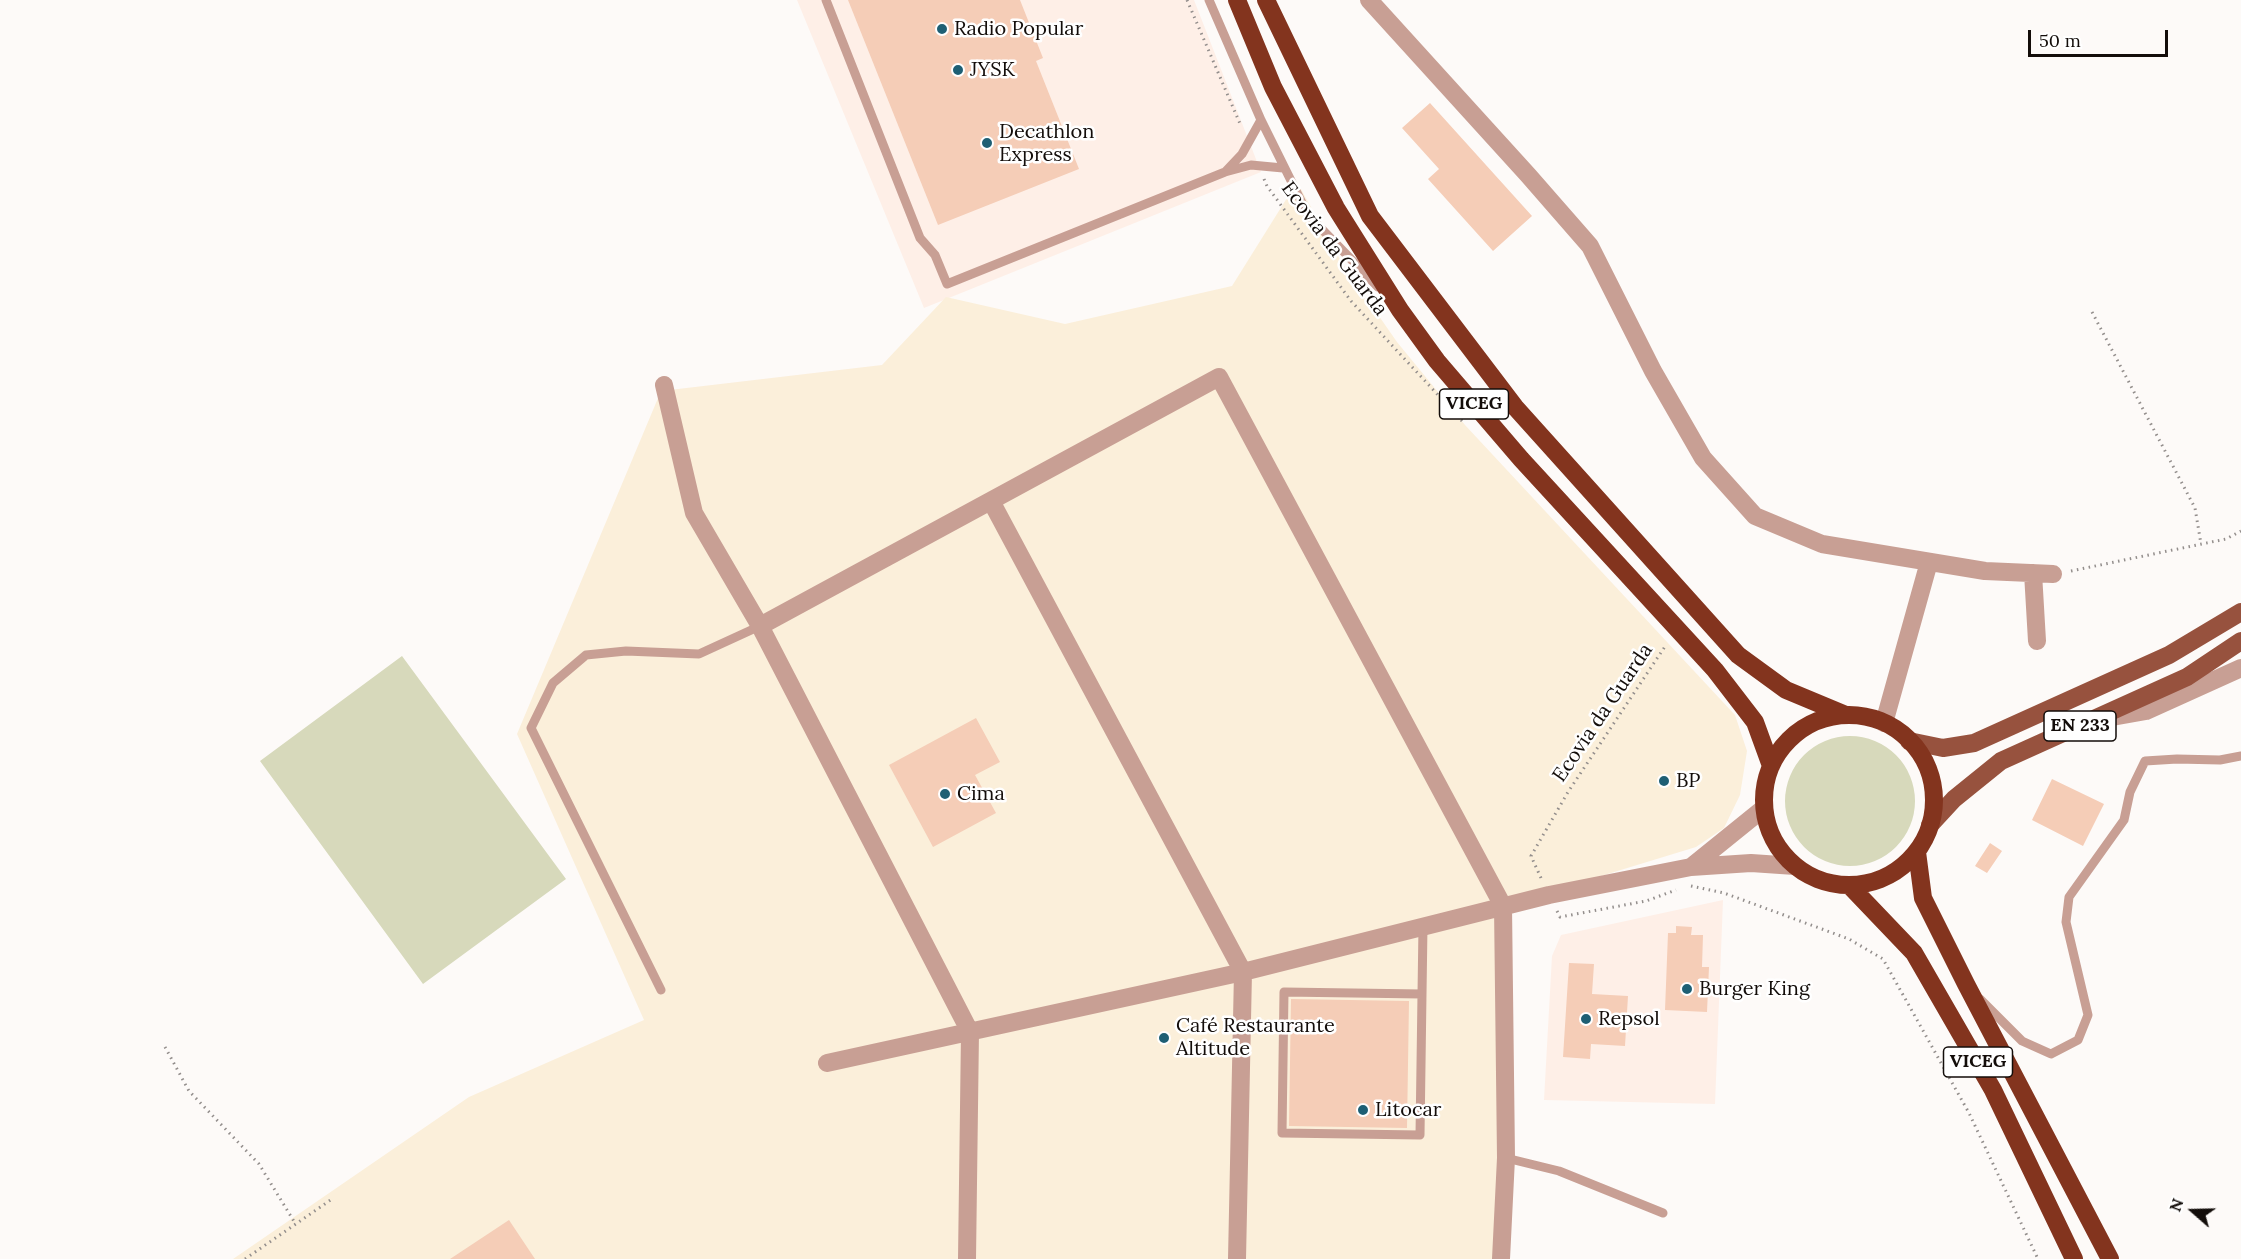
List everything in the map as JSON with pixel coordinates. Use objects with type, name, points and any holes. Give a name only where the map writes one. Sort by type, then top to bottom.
[{"type":"highway","name":"VICEG","points":[[1237,0],[1273,87],[1336,207],[1400,310],[1437,362],[1521,459],[1715,670],[1755,722],[1771,766]]},
{"type":"highway","name":"VICEG","points":[[1266,0],[1370,216],[1515,407],[1738,655],[1786,690],[1846,715]]},
{"type":"highway","points":[[1846,715],[1866,717],[1884,723],[1909,741],[1923,759],[1932,780],[1934,803],[1930,825],[1917,852],[1899,869],[1884,878],[1850,886],[1831,884],[1812,877],[1795,867],[1779,850],[1769,830],[1764,808],[1765,787],[1771,766],[1784,746],[1802,730],[1823,719],[1846,715]]},
{"type":"highway","name":"VICEG","points":[[1917,852],[1923,898],[2109,1259]]},
{"type":"highway","name":"VICEG","points":[[1850,886],[1914,953],[1994,1090],[2074,1259]]},
{"type":"main road","name":"EN 233","points":[[1909,741],[1943,748],[1974,743],[2169,655],[2241,612]]},
{"type":"main road","name":"EN 233","points":[[1930,825],[1954,799],[2001,760],[2187,677],[2241,641]]},
{"type":"street","points":[[1369,0],[1528,174],[1590,246],[1653,370],[1703,458],[1755,516],[1822,544],[1985,571],[2053,574]]},
{"type":"street","points":[[760,626],[1219,377],[1503,906],[1506,1158],[1500,1259]]},
{"type":"street","points":[[664,386],[694,513],[760,626],[970,1032],[967,1259]]},
{"type":"street","points":[[991,501],[1243,972],[1237,1259]]},
{"type":"street","points":[[1884,723],[1929,562]]},
{"type":"street","points":[[2033,573],[2037,641]]},
{"type":"street","points":[[2090,721],[2146,711],[2241,668]]},
{"type":"street","points":[[1691,867],[1764,808]]},
{"type":"street","points":[[827,1063],[1243,972],[1549,895],[1691,867],[1751,863],[1795,867]]},
{"type":"lane","points":[[826,0],[920,238],[935,255],[947,284],[1225,172],[1251,165],[1283,168]]},
{"type":"lane","points":[[1209,0],[1283,168],[1308,214],[1400,310]]},
{"type":"lane","points":[[1225,172],[1242,154],[1261,120]]},
{"type":"lane","points":[[661,990],[531,728],[553,683],[586,655],[626,651],[699,654],[760,626]]},
{"type":"lane","points":[[1966,984],[2022,1041],[2052,1054],[2078,1040],[2088,1015],[2066,922],[2069,897],[2124,820],[2130,792],[2145,761],[2220,760],[2241,756]]},
{"type":"lane","points":[[1422,994],[1284,992],[1282,1133],[1420,1135],[1423,926]]},
{"type":"lane","points":[[1506,1158],[1559,1171],[1663,1213]]},
{"type":"path","points":[[1187,0],[1248,142]]},
{"type":"path","name":"Ecovia da Guarda","points":[[1258,166],[1268,186],[1351,301],[1465,424]]},
{"type":"path","points":[[2092,312],[2194,508],[2201,544]]},
{"type":"path","points":[[2053,574],[2226,539],[2241,531]]},
{"type":"path","name":"Ecovia da Guarda","points":[[1668,643],[1568,792],[1531,856],[1560,917],[1646,900],[1678,889]]},
{"type":"path","points":[[1688,886],[1724,893],[1849,939],[1883,959],[1970,1113],[2037,1259]]},
{"type":"path","points":[[165,1047],[189,1091],[259,1164],[295,1223]]},
{"type":"path","points":[[245,1259],[332,1199]]},
{"type":"shaded area","points":[[797,0],[1194,0],[1261,172],[924,308]]},
{"type":"shaded area","points":[[1297,182],[1342,263],[1397,342],[1465,425],[1735,715],[1747,751],[1740,795],[1724,828],[1696,847],[1503,906],[1501,1259],[233,1259],[469,1097],[644,1020],[517,734],[661,391],[882,365],[946,297],[1065,324],[1232,286]]},
{"type":"shaded area","points":[[1723,900],[1715,1104],[1544,1100],[1552,956],[1561,935]]},
{"type":"green space","points":[[402,656],[566,879],[423,984],[260,761]]},
{"type":"green space","points":[[1850,736],[1875,741],[1896,755],[1910,776],[1915,801],[1910,826],[1896,847],[1875,861],[1850,866],[1825,861],[1804,847],[1790,826],[1785,801],[1790,776],[1804,755],[1825,741]]},
{"type":"building","points":[[848,0],[1020,0],[1043,58],[1036,61],[1079,169],[938,225]]},
{"type":"building","points":[[1430,103],[1532,216],[1493,251],[1428,179],[1439,169],[1402,128]]},
{"type":"building","name":"Cima","points":[[976,718],[1000,762],[975,775],[996,813],[933,847],[889,765]]},
{"type":"building","points":[[2052,779],[2104,804],[2083,846],[2032,820]]},
{"type":"building","points":[[1990,843],[2002,851],[1987,873],[1975,866]]},
{"type":"building","name":"Burger King","points":[[1676,926],[1692,927],[1691,935],[1703,935],[1702,967],[1709,967],[1707,1012],[1665,1010],[1668,933],[1676,933]]},
{"type":"building","points":[[1569,963],[1594,964],[1592,994],[1628,996],[1625,1046],[1591,1044],[1590,1059],[1563,1057]]},
{"type":"building","points":[[1291,999],[1409,1001],[1407,1128],[1289,1126]]},
{"type":"building","points":[[509,1220],[535,1259],[450,1259]]},
{"type":"place","name":"Radio Popular","points":[[942,29]]},
{"type":"place","name":"JYSK","points":[[958,70]]},
{"type":"place","name":"Decathlon Express","points":[[987,143]]},
{"type":"place","name":"BP","points":[[1664,781]]},
{"type":"place","name":"Cima","points":[[945,794]]},
{"type":"place","name":"Burger King","points":[[1687,989]]},
{"type":"place","name":"Repsol","points":[[1586,1019]]},
{"type":"place","name":"Café Restaurante Altitude","points":[[1164,1038]]},
{"type":"place","name":"Litocar","points":[[1363,1110]]}]
